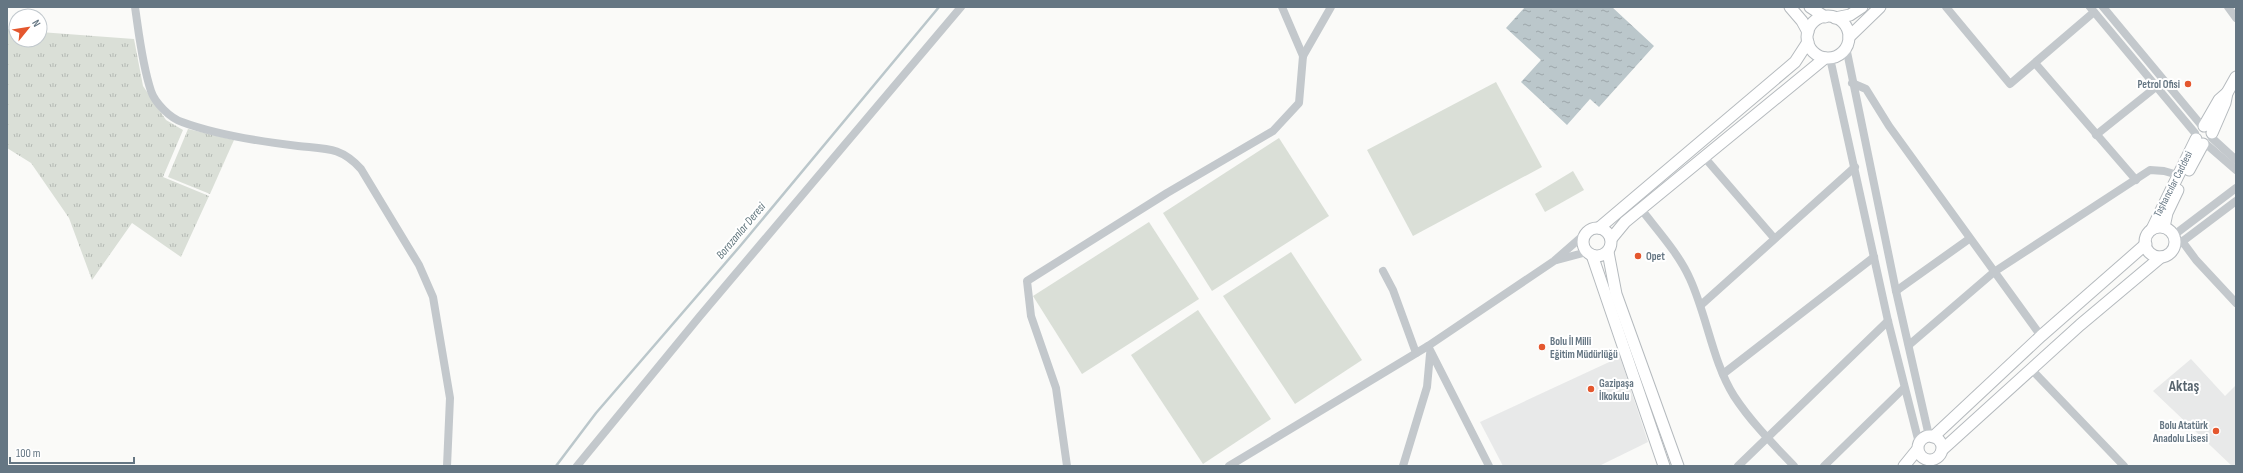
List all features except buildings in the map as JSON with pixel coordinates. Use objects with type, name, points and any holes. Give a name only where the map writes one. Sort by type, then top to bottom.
[{"type":"main road","points":[[1790,7],[1802,21],[1812,51],[1828,58]]},
{"type":"main road","points":[[1810,7],[1843,23],[1847,42]]},
{"type":"main road","points":[[1664,466],[1589,254],[1583,242],[1586,233],[1590,230],[1599,228],[1795,62],[1808,37],[1812,23],[1830,17],[1850,15],[1862,7]]},
{"type":"main road","points":[[1611,239],[1625,222],[1806,72],[1828,58],[1840,54],[1847,42],[1880,7]]},
{"type":"main road","points":[[2204,135],[2225,103],[2227,92],[2236,77]]},
{"type":"main road","name":"Taşhancılar Caddesi","points":[[2152,229],[2178,176],[2204,135]]},
{"type":"main road","name":"Taşhancılar Caddesi","points":[[2164,227],[2174,198],[2204,135]]},
{"type":"main road","points":[[1918,447],[1924,459],[1928,463],[1938,457],[1942,450],[2080,325],[2161,257],[2169,254],[2177,241],[2164,227],[2152,229],[2146,236],[2146,244],[2153,255],[2161,257]]},
{"type":"main road","points":[[1589,254],[1602,256],[1608,252],[1611,246],[1611,239],[1608,233],[1599,228]]},
{"type":"main road","points":[[1904,466],[1924,438],[1931,436],[2041,336],[2146,244]]},
{"type":"main road","points":[[1608,252],[1616,294],[1678,466]]},
{"type":"main road","points":[[1931,436],[1940,443],[1942,450]]},
{"type":"street","points":[[135,7],[151,92],[164,110],[181,122],[288,145],[333,150],[350,156],[361,169],[419,265],[433,297],[450,398],[446,466]]},
{"type":"street","points":[[577,466],[700,316],[961,7]]},
{"type":"street","points":[[1282,7],[1303,56]]},
{"type":"street","points":[[1067,466],[1056,388],[1031,316],[1027,281],[1167,193],[1273,131],[1299,103],[1303,56],[1331,7]]},
{"type":"street","points":[[1946,7],[2010,84],[2035,64],[2092,10],[2156,87],[2204,135],[2236,170]]},
{"type":"street","points":[[2103,7],[2204,135],[2236,160]]},
{"type":"street","points":[[2228,7],[2236,18]]},
{"type":"street","points":[[1847,42],[1852,84],[1896,291],[1931,436]]},
{"type":"street","points":[[1828,58],[1855,167],[1888,321],[1918,447]]},
{"type":"street","points":[[2035,64],[2136,180]]},
{"type":"street","points":[[1852,84],[1866,89],[1888,126],[2041,336]]},
{"type":"street","points":[[2096,135],[2156,87]]},
{"type":"street","points":[[1704,158],[1774,238]]},
{"type":"street","points":[[1701,305],[1855,167]]},
{"type":"street","points":[[1909,345],[1994,272],[2150,170],[2164,171],[2178,176]]},
{"type":"street","points":[[2177,241],[2236,188]]},
{"type":"street","points":[[2177,241],[2236,200]]},
{"type":"street","points":[[1641,209],[1690,278],[1701,305],[1723,374],[1734,396],[1766,437],[1794,466]]},
{"type":"street","points":[[1229,466],[1416,354],[1429,350],[1554,261],[1586,233]]},
{"type":"street","points":[[1896,291],[1969,239]]},
{"type":"street","points":[[2177,241],[2236,303]]},
{"type":"street","points":[[1554,261],[1589,254]]},
{"type":"street","points":[[1723,374],[1874,257]]},
{"type":"street","points":[[1383,271],[1393,290],[1416,354]]},
{"type":"street","points":[[1738,466],[1766,437],[1888,321]]},
{"type":"street","points":[[1403,466],[1427,387],[1429,350]]},
{"type":"street","points":[[1429,350],[1489,466]]},
{"type":"street","points":[[2031,369],[2124,466]]},
{"type":"street","points":[[1824,466],[1904,388]]},
{"type":"shaded area","name":"Gazipaşa İlkokulu","points":[[1620,357],[1648,442],[1599,466],[1503,466],[1480,422]]},
{"type":"shaded area","name":"Bolu Atatürk Anadolu Lisesi","points":[[2191,359],[2225,396],[2236,385],[2236,466],[2232,466],[2153,391]]},
{"type":"green space","points":[[7,29],[8,48],[48,48],[48,33],[134,39],[143,86],[166,120],[183,130],[163,177],[209,196],[181,257],[132,223],[92,280],[69,218],[31,163],[7,148]]},
{"type":"green space","points":[[1496,82],[1542,167],[1413,236],[1367,150]]},
{"type":"green space","points":[[188,129],[234,140],[210,194],[168,177]]},
{"type":"green space","points":[[1279,138],[1329,216],[1212,291],[1163,213]]},
{"type":"green space","points":[[1573,171],[1584,190],[1545,212],[1535,194]]},
{"type":"green space","points":[[1149,222],[1199,299],[1082,374],[1033,296]]},
{"type":"green space","points":[[1291,252],[1362,360],[1295,404],[1223,296]]},
{"type":"green space","points":[[1198,310],[1271,419],[1203,464],[1131,355]]},
{"type":"water","points":[[1525,7],[1612,7],[1654,46],[1599,107],[1590,99],[1567,125],[1521,82],[1541,60],[1506,28]]},
{"type":"waterway","name":"Borazanlar Deresi","points":[[556,466],[596,413],[741,245],[939,7]]},
{"type":"place","name":"Petrol Ofisi","points":[[2188,84]]},
{"type":"place","name":"Opet","points":[[1638,256]]},
{"type":"place","name":"Bolu İl Milli Eğitim Müdürlüğü","points":[[1542,347]]},
{"type":"place","name":"Gazipaşa İlkokulu","points":[[1591,389]]},
{"type":"place","name":"Bolu Atatürk Anadolu Lisesi","points":[[2216,431]]},
{"type":"district","name":"Aktaş","points":[[2184,386]]}]
